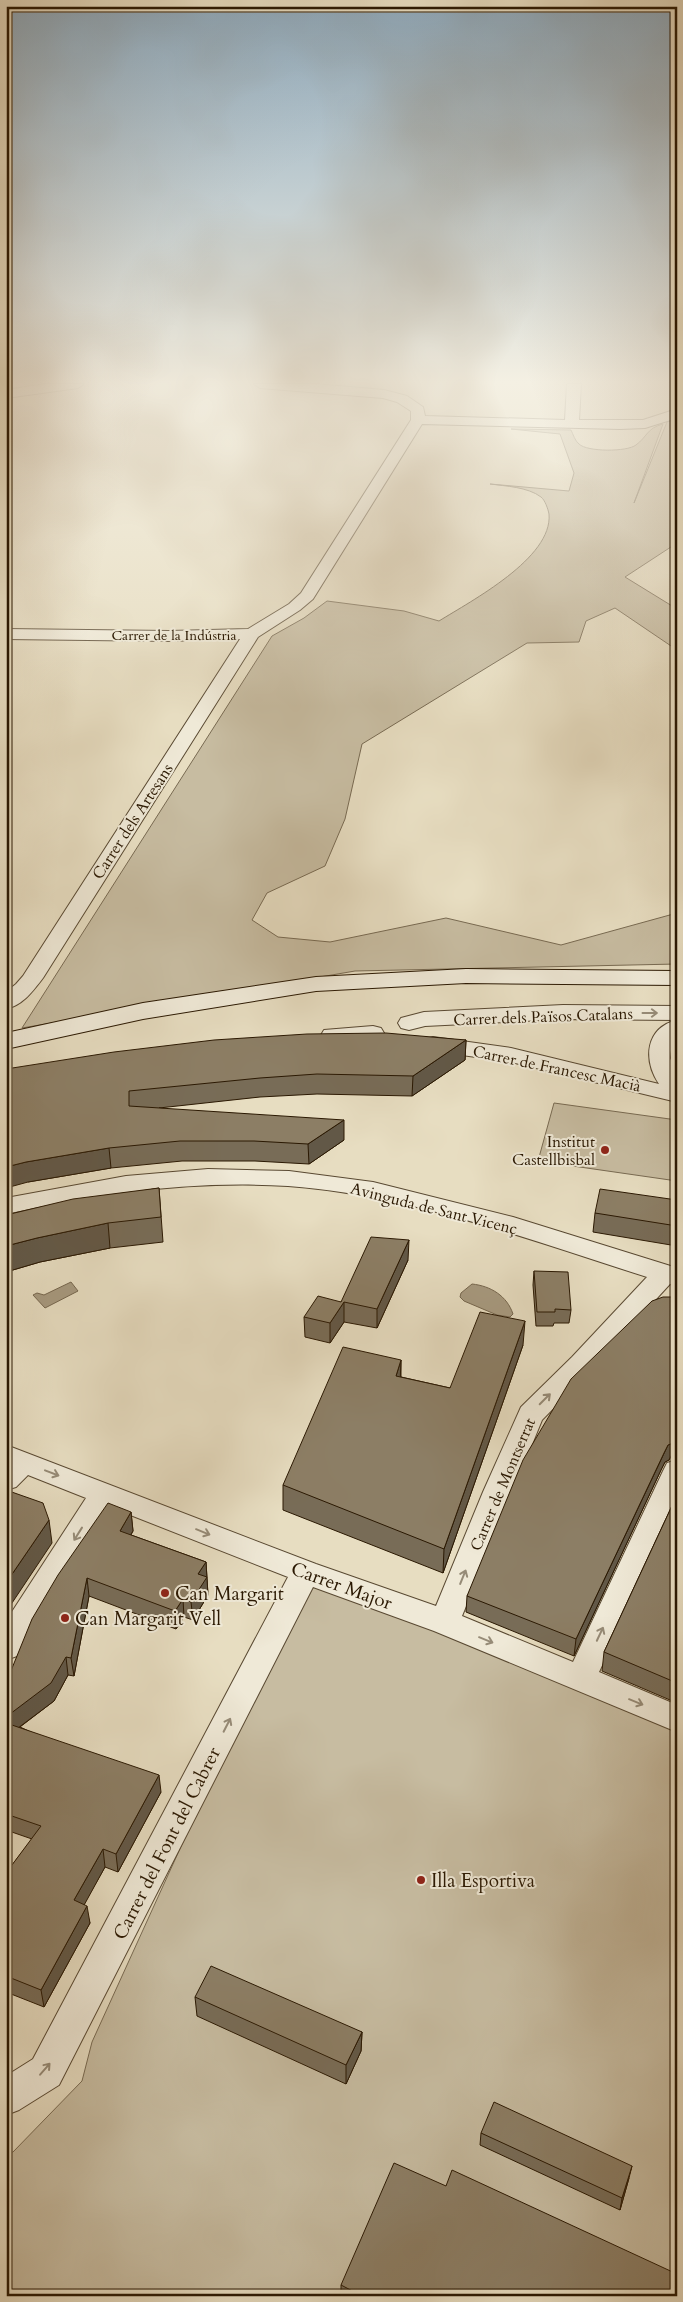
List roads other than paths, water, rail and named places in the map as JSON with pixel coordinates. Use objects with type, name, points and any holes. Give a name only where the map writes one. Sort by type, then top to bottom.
[{"type":"street","name":"Carrer de la Indústria","points":[[6,634],[169,636],[252,634],[301,602],[307,596],[373,491]]},
{"type":"street","name":"Carrer dels Artesans","points":[[6,1003],[24,989],[32,978],[252,634]]},
{"type":"street","points":[[6,1040],[143,1011],[316,984],[466,976],[677,978]]},
{"type":"street","name":"Carrer dels Països Catalans","points":[[314,1036],[396,1036],[424,1020],[563,1012],[677,1013]]},
{"type":"street","points":[[677,1027],[669,1032],[662,1043],[658,1056],[660,1069],[677,1090]]},
{"type":"street","name":"Carrer de Francesc Macià","points":[[396,1036],[511,1055],[677,1095]]},
{"type":"street","name":"Avinguda de Sant Vicenç","points":[[6,1206],[52,1195],[128,1183],[264,1178],[328,1183],[394,1195],[478,1216],[671,1275]]},
{"type":"street","name":"Carrer de Montserrat","points":[[444,1622],[531,1414],[671,1275]]},
{"type":"street","name":"Carrer Major","points":[[12,1465],[104,1492],[306,1572],[444,1622],[677,1718]]},
{"type":"street","points":[[580,1679],[677,1472]]},
{"type":"street","points":[[6,1647],[104,1492]]},
{"type":"street","name":"Carrer del Font del Cabrer","points":[[6,2097],[46,2072],[306,1572]]},
{"type":"place","name":"Institut Castellbisbal","points":[[605,1150]]},
{"type":"place","name":"Can Margarit","points":[[165,1593]]},
{"type":"place","name":"Can Margarit Vell","points":[[65,1618]]},
{"type":"place","name":"Illa Esportiva","points":[[421,1880]]}]
